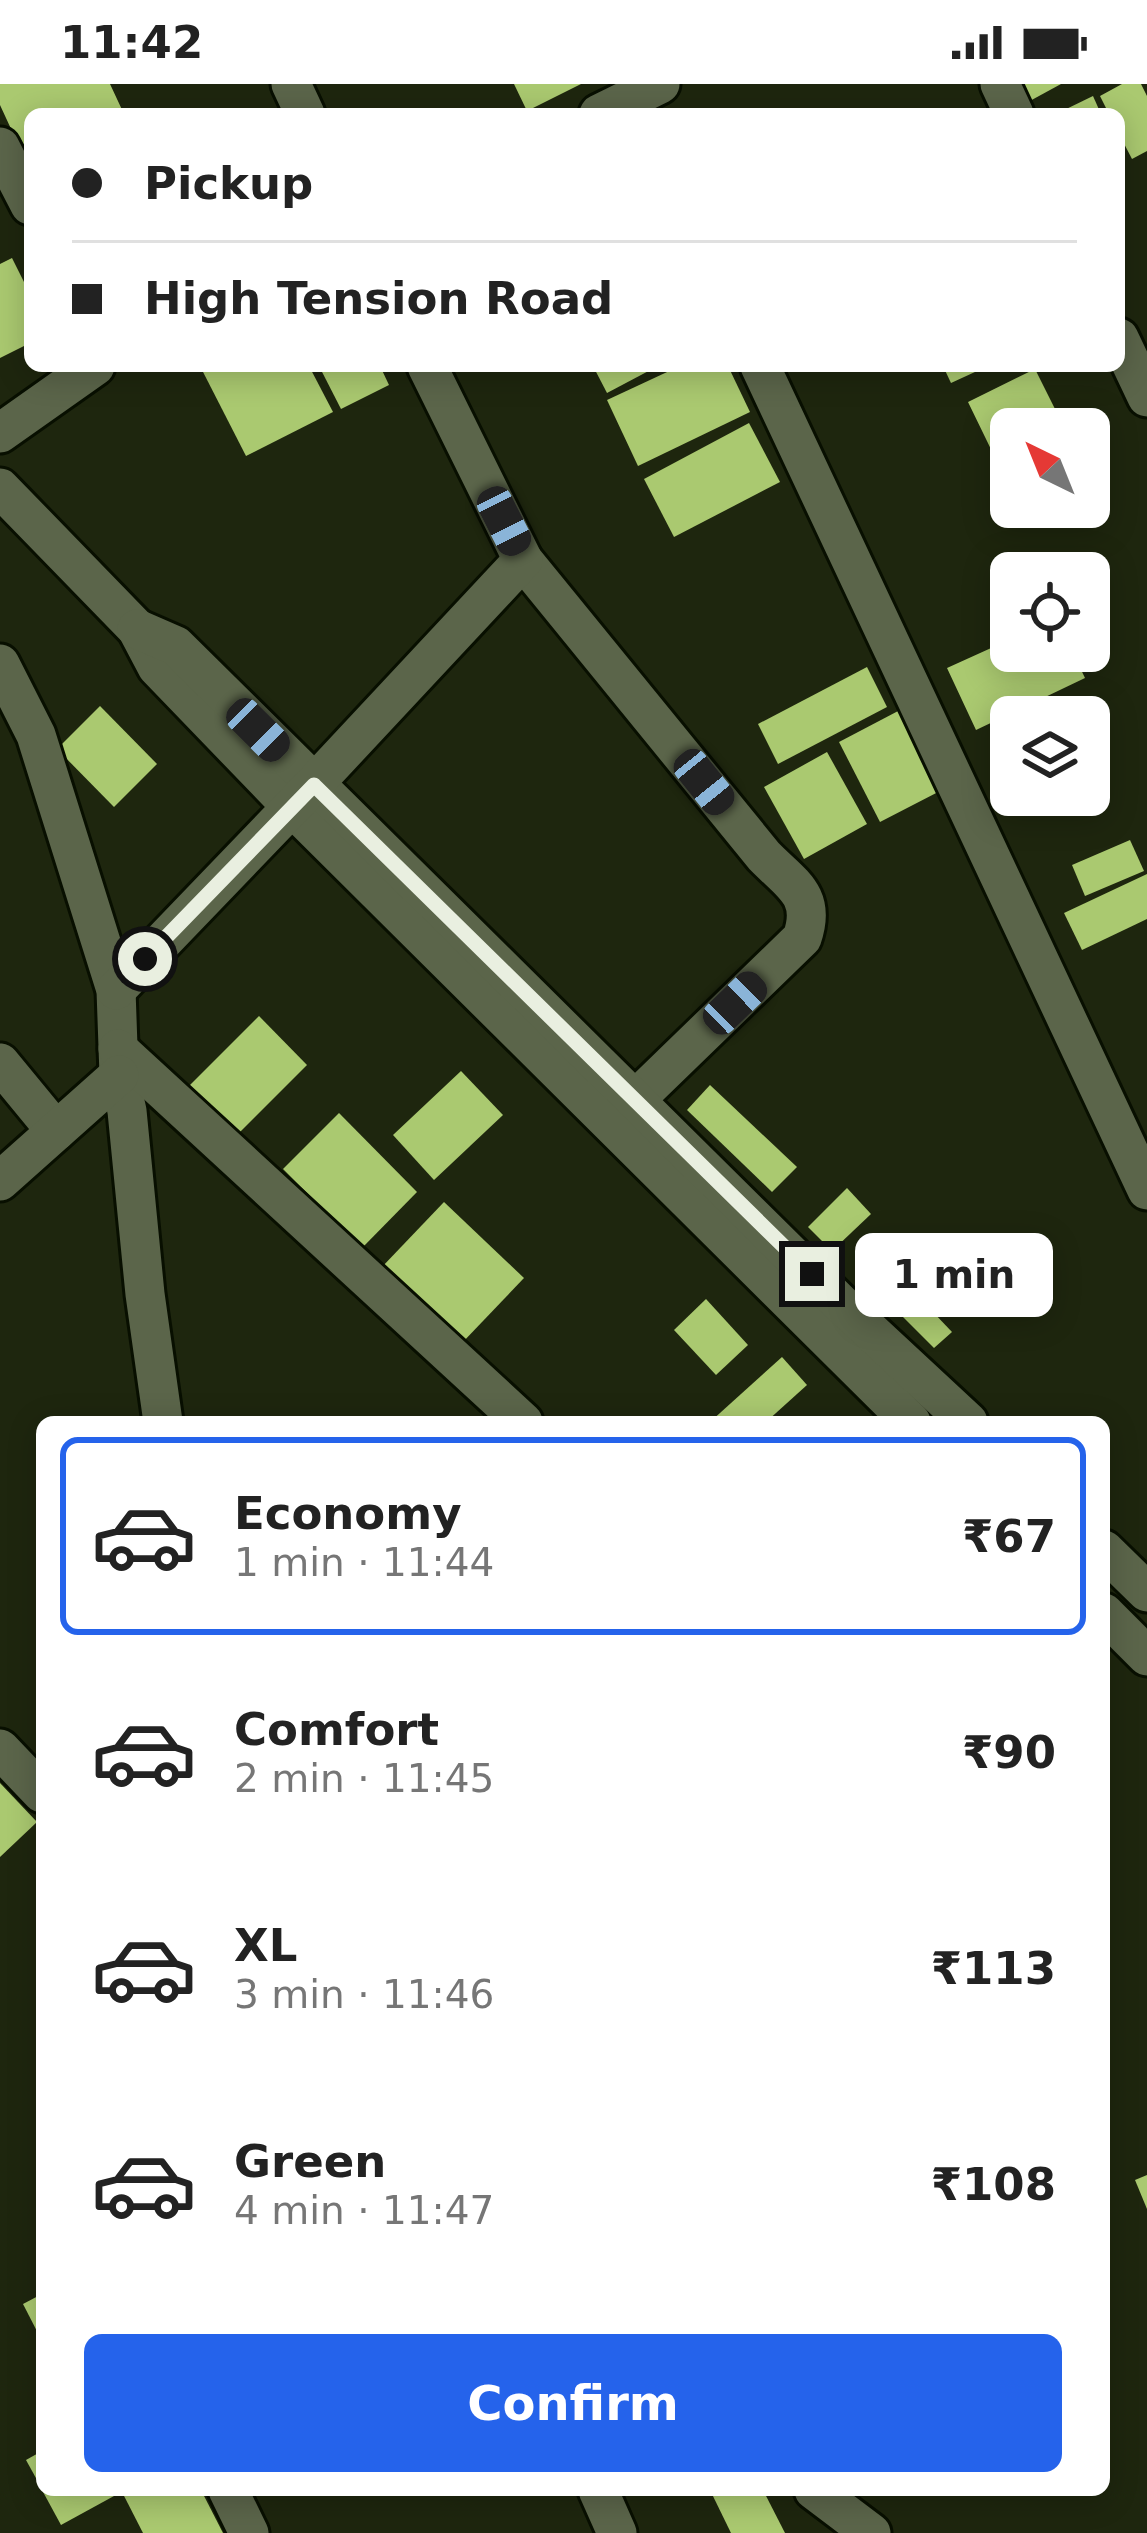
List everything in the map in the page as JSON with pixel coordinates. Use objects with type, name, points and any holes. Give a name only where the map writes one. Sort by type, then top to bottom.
[{"type":"street","points":[[0,147],[24,193]]},
{"type":"street","points":[[1125,351],[1147,397]]},
{"type":"street","points":[[0,433],[86,372]]},
{"type":"street","points":[[430,372],[523,560],[764,856],[806,899],[808,922],[802,938],[634,1100]]},
{"type":"street","points":[[763,372],[1147,1190]]},
{"type":"street","points":[[0,488],[137,629],[157,667],[634,1100],[962,1416]]},
{"type":"street","points":[[116,990],[523,560]]},
{"type":"street","points":[[0,664],[35,735],[116,990],[118,1062],[162,1416]]},
{"type":"street","points":[[302,795],[905,1416]]},
{"type":"street","points":[[0,1180],[56,1131],[118,1062]]},
{"type":"street","points":[[118,1062],[517,1416]]},
{"type":"street","points":[[0,1063],[56,1131]]},
{"type":"street","points":[[1110,1556],[1147,1592]]},
{"type":"street","points":[[1110,1619],[1147,1656]]},
{"type":"street","points":[[0,1749],[36,1787]]},
{"type":"street","points":[[231,2496],[249,2533]]},
{"type":"street","points":[[601,2496],[617,2533]]},
{"type":"street","points":[[822,2496],[872,2533]]},
{"type":"building","points":[[0,84],[110,84],[121,108],[24,108],[24,157],[0,105]]},
{"type":"building","points":[[514,84],[581,84],[533,108],[526,108]]},
{"type":"building","points":[[1019,84],[1061,84],[1028,102]]},
{"type":"building","points":[[1122,84],[1141,84],[1147,96],[1147,151],[1132,159],[1125,146],[1125,108],[1106,108],[1100,96]]},
{"type":"building","points":[[1093,96],[1098,108],[1068,108]]},
{"type":"building","points":[[12,258],[24,282],[24,346],[0,358],[0,264]]},
{"type":"building","points":[[203,372],[312,372],[333,412],[246,456]]},
{"type":"building","points":[[322,372],[383,372],[389,385],[341,409]]},
{"type":"building","points":[[596,372],[647,372],[607,393]]},
{"type":"building","points":[[667,372],[731,372],[750,412],[638,466],[607,400]]},
{"type":"building","points":[[946,372],[975,372],[951,383]]},
{"type":"building","points":[[1036,372],[1054,408],[990,408],[990,447],[968,402]]},
{"type":"building","points":[[749,423],[780,482],[674,537],[644,479]]},
{"type":"building","points":[[990,649],[990,672],[1082,672],[1085,678],[1047,696],[990,696],[990,723],[976,730],[947,668]]},
{"type":"building","points":[[867,667],[887,707],[778,764],[758,724]]},
{"type":"building","points":[[100,706],[157,764],[114,807],[57,749]]},
{"type":"building","points":[[900,710],[942,790],[880,822],[839,742]]},
{"type":"building","points":[[827,752],[867,824],[804,859],[764,787]]},
{"type":"building","points":[[1130,840],[1144,871],[1085,896],[1072,865]]},
{"type":"building","points":[[1147,874],[1147,919],[1082,950],[1064,913]]},
{"type":"building","points":[[259,1016],[307,1065],[231,1141],[183,1092]]},
{"type":"building","points":[[461,1071],[503,1115],[434,1180],[393,1135]]},
{"type":"building","points":[[710,1085],[797,1167],[772,1192],[687,1110]]},
{"type":"building","points":[[339,1113],[417,1192],[362,1248],[283,1169]]},
{"type":"building","points":[[847,1188],[871,1214],[832,1251],[808,1227]]},
{"type":"building","points":[[444,1202],[524,1278],[461,1344],[381,1268]]},
{"type":"building","points":[[912,1290],[952,1332],[934,1348],[894,1308]]},
{"type":"building","points":[[706,1299],[748,1345],[716,1375],[674,1330]]},
{"type":"building","points":[[782,1357],[807,1385],[773,1416],[717,1416]]},
{"type":"building","points":[[0,1783],[36,1823],[0,1857]]},
{"type":"building","points":[[1147,2175],[1147,2209],[1135,2180]]},
{"type":"building","points":[[36,2297],[36,2329],[23,2304]]},
{"type":"building","points":[[36,2454],[36,2478],[26,2460]]},
{"type":"building","points":[[45,2496],[114,2496],[61,2525]]},
{"type":"building","points":[[124,2496],[204,2496],[223,2533],[143,2533]]},
{"type":"building","points":[[713,2496],[766,2496],[785,2533],[731,2533]]},
{"type":"route","points":[[145,959],[314,785],[812,1274]]}]
